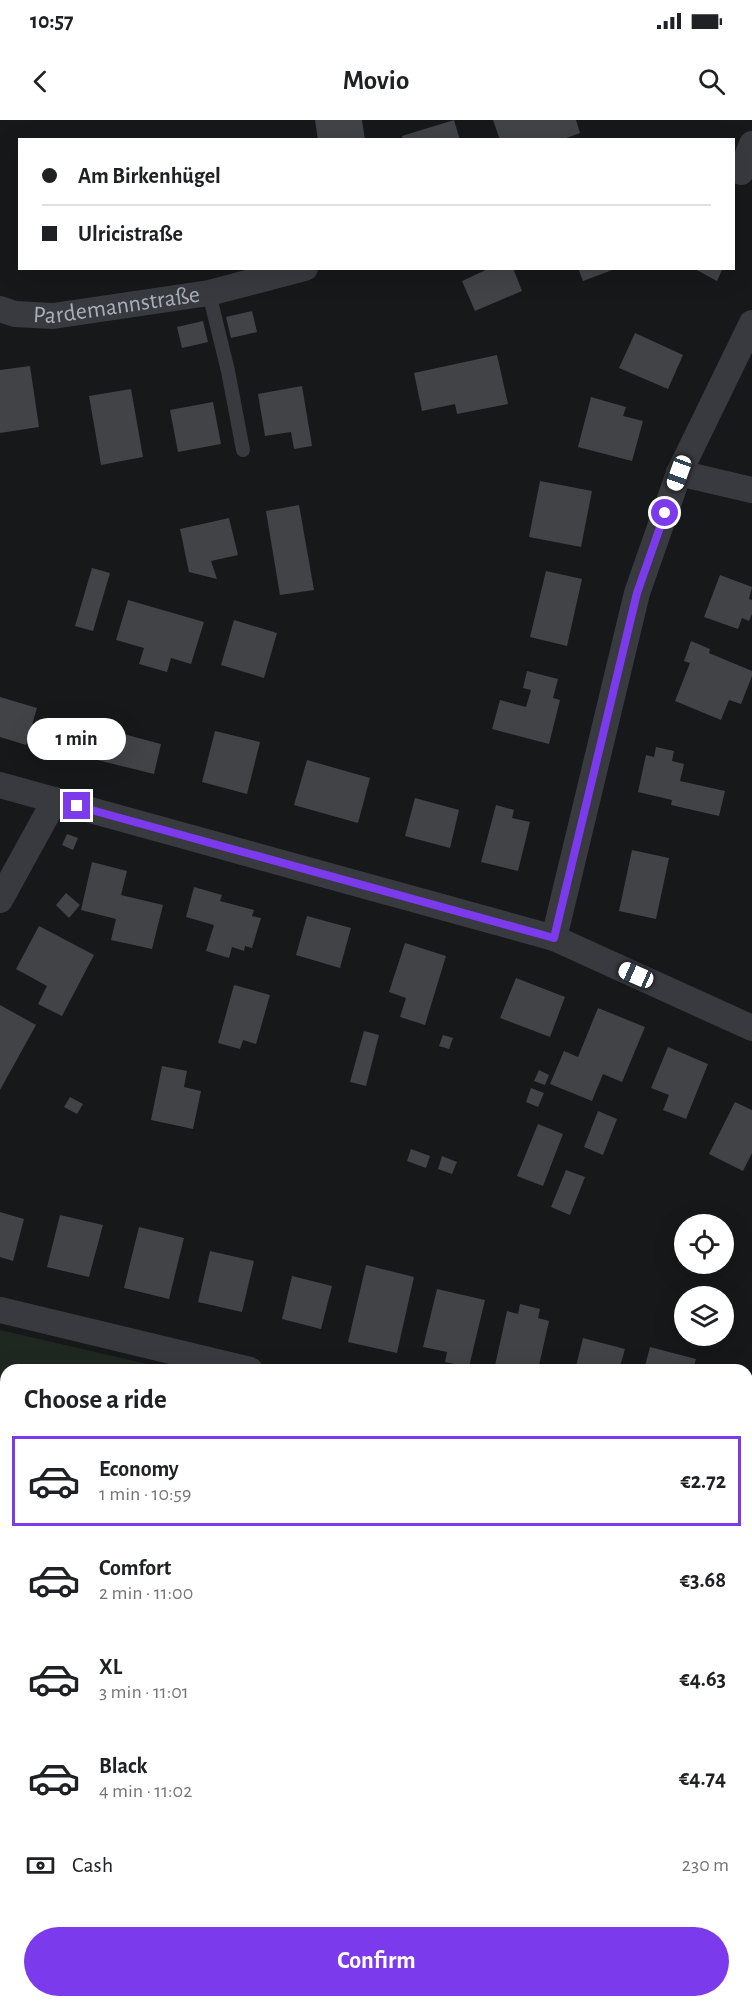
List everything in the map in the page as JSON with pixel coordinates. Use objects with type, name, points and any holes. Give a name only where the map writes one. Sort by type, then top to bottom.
[{"type":"street","points":[[742,173],[752,144]]},
{"type":"street","name":"Pardemannstraße","points":[[0,309],[15,314],[54,316],[208,292],[297,270]]},
{"type":"street","points":[[554,938],[637,593],[679,473],[752,323]]},
{"type":"street","points":[[679,473],[752,490]]},
{"type":"street","points":[[0,785],[554,938],[752,1028]]},
{"type":"street","points":[[0,900],[55,800]]},
{"type":"street","points":[[0,1310],[225,1364]]},
{"type":"lane","points":[[208,292],[228,371],[243,450]]},
{"type":"shaded area","points":[[0,1330],[147,1364],[0,1364]]},
{"type":"building","points":[[315,120],[362,120],[365,138],[318,138]]},
{"type":"building","points":[[454,120],[459,138],[402,138],[402,136]]},
{"type":"building","points":[[493,120],[576,120],[580,133],[566,138],[499,138]]},
{"type":"building","points":[[486,270],[514,270],[522,291],[475,311],[462,281]]},
{"type":"building","points":[[579,270],[612,270],[583,281]]},
{"type":"building","points":[[697,270],[722,270],[717,281]]},
{"type":"building","points":[[252,311],[257,332],[231,338],[226,317]]},
{"type":"building","points":[[203,321],[208,342],[182,348],[177,327]]},
{"type":"building","points":[[635,333],[683,355],[668,389],[619,368]]},
{"type":"building","points":[[497,355],[508,404],[457,414],[455,404],[422,411],[414,373]]},
{"type":"building","points":[[30,366],[39,427],[0,433],[0,370]]},
{"type":"building","points":[[302,386],[312,446],[294,449],[291,432],[265,436],[258,394]]},
{"type":"building","points":[[131,389],[143,457],[101,465],[89,396]]},
{"type":"building","points":[[591,397],[626,407],[623,416],[643,421],[632,461],[578,447]]},
{"type":"building","points":[[213,402],[221,444],[178,452],[170,410]]},
{"type":"building","points":[[540,481],[592,491],[581,547],[529,537]]},
{"type":"building","points":[[299,505],[314,590],[280,595],[266,511]]},
{"type":"building","points":[[229,518],[238,555],[211,561],[217,579],[189,572],[180,529]]},
{"type":"building","points":[[92,568],[110,573],[93,631],[75,626]]},
{"type":"building","points":[[546,571],[582,579],[567,646],[530,637]]},
{"type":"building","points":[[720,575],[752,587],[749,599],[752,600],[752,614],[749,621],[742,618],[738,629],[704,617]]},
{"type":"building","points":[[128,600],[204,622],[191,664],[171,658],[167,672],[139,664],[144,648],[116,640]]},
{"type":"building","points":[[234,620],[277,633],[264,678],[221,665]]},
{"type":"building","points":[[691,641],[710,649],[709,653],[752,671],[741,704],[729,700],[721,720],[675,701],[690,663],[684,661]]},
{"type":"building","points":[[527,671],[558,679],[553,698],[560,700],[549,744],[492,729],[500,700],[526,707],[531,690],[523,688]]},
{"type":"building","points":[[0,697],[37,708],[26,745],[0,737]]},
{"type":"building","points":[[97,727],[161,744],[154,774],[89,758]]},
{"type":"building","points":[[215,731],[260,742],[247,794],[202,782]]},
{"type":"building","points":[[656,747],[674,751],[672,761],[684,764],[680,781],[725,791],[719,816],[671,805],[672,800],[638,792],[646,755],[654,757]]},
{"type":"building","points":[[307,760],[370,778],[358,823],[294,805]]},
{"type":"building","points":[[415,798],[459,810],[450,848],[405,836]]},
{"type":"building","points":[[496,805],[514,810],[512,818],[530,822],[518,871],[481,862]]},
{"type":"building","points":[[67,834],[78,838],[73,850],[62,845]]},
{"type":"building","points":[[632,850],[669,858],[656,919],[619,911]]},
{"type":"building","points":[[92,862],[127,871],[121,895],[163,905],[152,949],[111,940],[116,919],[81,910]]},
{"type":"building","points":[[194,887],[222,895],[220,901],[254,910],[252,916],[261,918],[252,948],[245,946],[244,951],[232,947],[229,958],[206,951],[214,925],[186,917]]},
{"type":"building","points":[[66,893],[80,905],[69,918],[56,905]]},
{"type":"building","points":[[307,916],[351,928],[340,968],[296,955]]},
{"type":"building","points":[[39,926],[94,955],[62,1016],[38,1004],[47,986],[16,969]]},
{"type":"building","points":[[405,943],[446,956],[425,1025],[400,1017],[406,998],[389,992]]},
{"type":"building","points":[[516,978],[565,997],[550,1037],[500,1018]]},
{"type":"building","points":[[234,985],[270,995],[256,1044],[243,1040],[240,1049],[218,1043]]},
{"type":"building","points":[[0,1005],[36,1025],[0,1090]]},
{"type":"building","points":[[598,1008],[645,1027],[622,1082],[603,1074],[592,1101],[550,1084],[564,1051],[578,1057]]},
{"type":"building","points":[[364,1031],[379,1035],[366,1086],[350,1082]]},
{"type":"building","points":[[443,1035],[453,1038],[449,1049],[439,1046]]},
{"type":"building","points":[[668,1047],[708,1064],[686,1119],[663,1110],[669,1095],[651,1088]]},
{"type":"building","points":[[162,1066],[187,1071],[184,1087],[201,1091],[193,1129],[151,1120]]},
{"type":"building","points":[[539,1070],[549,1075],[545,1085],[534,1081]]},
{"type":"building","points":[[531,1088],[544,1093],[538,1107],[526,1102]]},
{"type":"building","points":[[70,1097],[83,1104],[77,1114],[64,1107]]},
{"type":"building","points":[[735,1102],[752,1110],[752,1153],[743,1171],[709,1154]]},
{"type":"building","points":[[598,1111],[617,1119],[603,1155],[584,1147]]},
{"type":"building","points":[[538,1124],[563,1134],[543,1186],[517,1176]]},
{"type":"building","points":[[411,1149],[430,1156],[426,1168],[407,1161]]},
{"type":"building","points":[[442,1156],[457,1162],[452,1174],[438,1169]]},
{"type":"building","points":[[566,1170],[585,1177],[570,1215],[551,1207]]},
{"type":"building","points":[[0,1212],[24,1219],[13,1261],[0,1257]]},
{"type":"building","points":[[60,1215],[103,1225],[89,1277],[47,1267]]},
{"type":"building","points":[[139,1227],[184,1238],[169,1299],[124,1288]]},
{"type":"building","points":[[210,1251],[254,1261],[242,1312],[198,1302]]},
{"type":"building","points":[[366,1265],[414,1277],[397,1353],[348,1342]]},
{"type":"building","points":[[292,1276],[332,1286],[321,1329],[282,1319]]},
{"type":"building","points":[[437,1289],[485,1300],[470,1364],[445,1362],[447,1352],[423,1347]]},
{"type":"building","points":[[520,1304],[540,1309],[538,1318],[549,1321],[539,1364],[495,1364],[507,1311],[518,1314]]},
{"type":"building","points":[[583,1338],[625,1349],[621,1364],[576,1364]]},
{"type":"building","points":[[650,1347],[696,1359],[695,1364],[646,1364]]},
{"type":"route","points":[[77,806],[554,938],[637,593],[665,513]]}]
